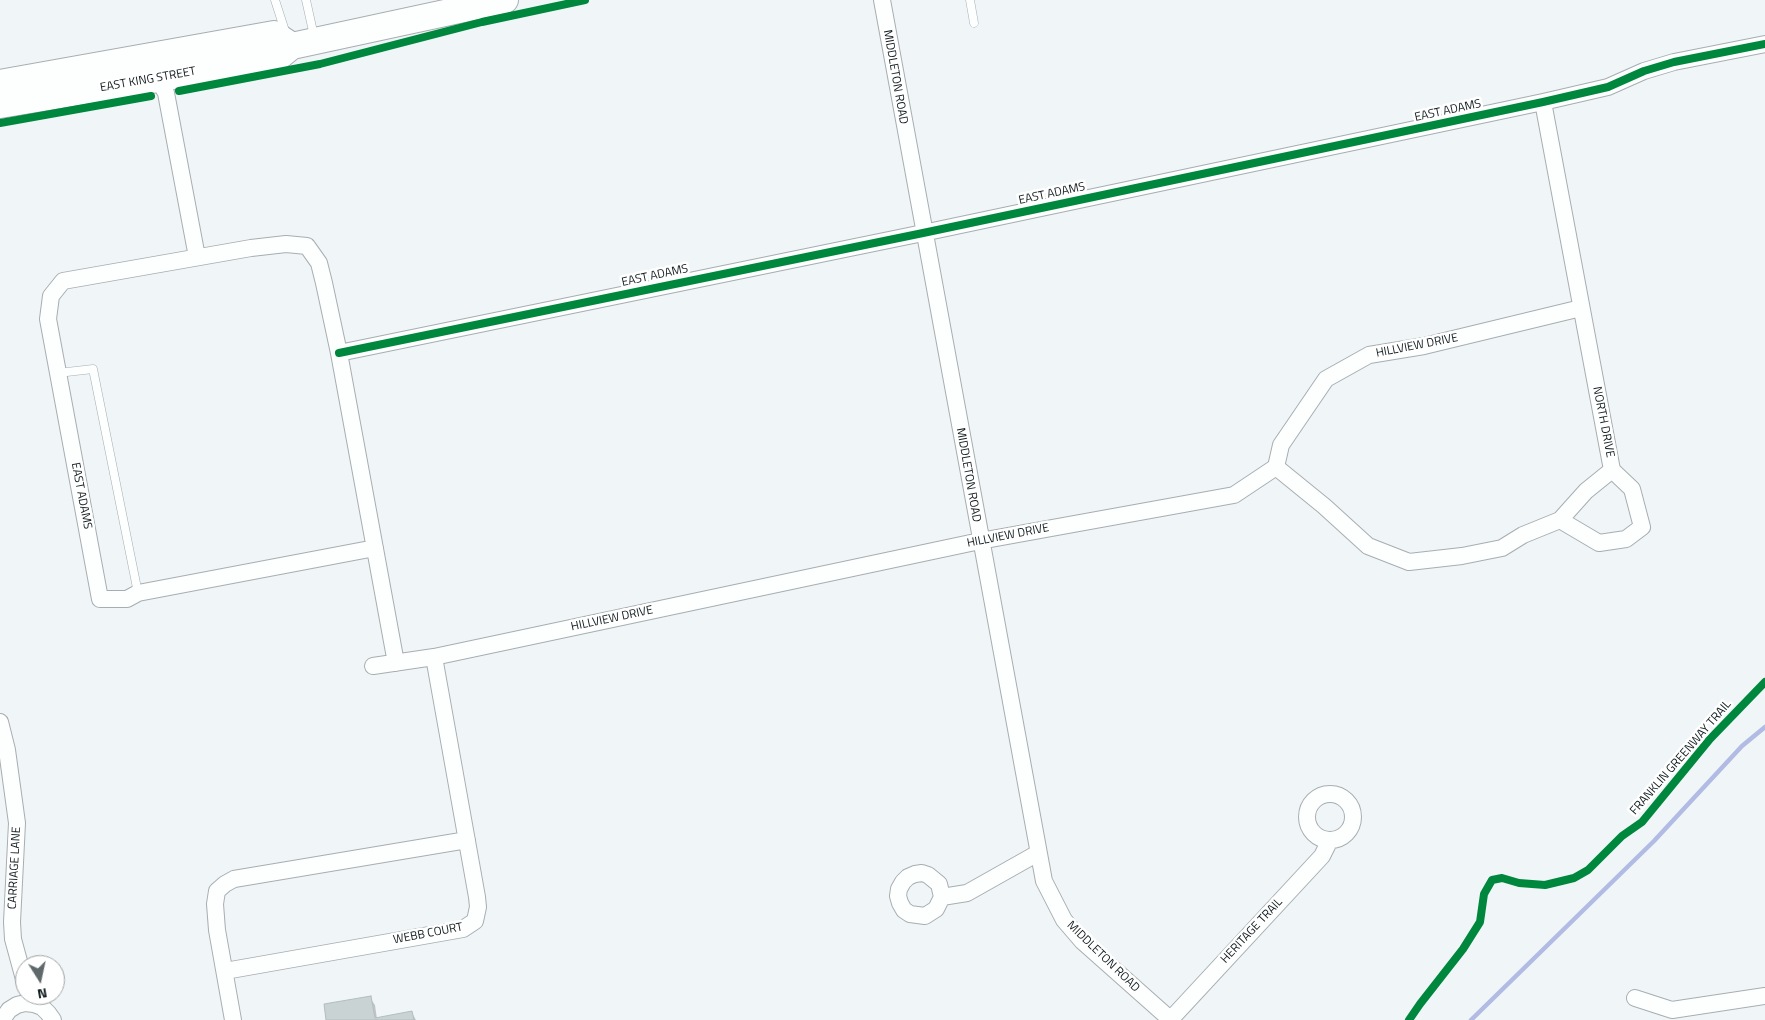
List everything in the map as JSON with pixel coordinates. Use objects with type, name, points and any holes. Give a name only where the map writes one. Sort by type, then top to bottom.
[{"type":"main road","name":"EAST KING STREET","points":[[0,83],[281,55],[303,43],[506,0]]},
{"type":"main road","name":"EAST KING STREET","points":[[0,106],[156,67]]},
{"type":"street","name":"MIDDLETON ROAD","points":[[882,0],[923,233],[1044,881],[1064,920],[1082,940],[1170,1020]]},
{"type":"street","name":"EAST ADAMS","points":[[339,353],[923,233],[1543,102],[1608,87],[1674,62],[1765,44]]},
{"type":"street","points":[[156,67],[166,93],[196,257]]},
{"type":"street","name":"NORTH DRIVE","points":[[1276,467],[1324,506],[1368,546],[1409,562],[1462,556],[1502,548],[1523,535],[1560,520],[1586,491],[1612,470],[1543,102]]},
{"type":"street","name":"EAST ADAMS","points":[[286,244],[307,246],[320,269],[339,353],[375,548],[138,594],[127,599],[100,599],[48,319],[51,296],[63,281],[196,257],[286,244]]},
{"type":"street","name":"HILLVIEW DRIVE","points":[[373,666],[434,657],[980,541],[1234,495],[1276,467],[1281,445],[1326,379],[1369,355],[1424,346],[1581,308]]},
{"type":"street","points":[[1560,520],[1599,543],[1626,539],[1642,527],[1632,489],[1612,470]]},
{"type":"street","points":[[375,548],[396,663]]},
{"type":"street","name":"WEBB COURT","points":[[224,971],[463,929],[470,926],[474,921],[478,907],[434,657]]},
{"type":"street","name":"CARRIAGE LANE","points":[[0,722],[7,750],[17,823],[12,922],[13,939],[17,955]]},
{"type":"street","points":[[233,1020],[217,930],[215,904],[217,891],[225,884],[234,879],[467,840]]},
{"type":"street","name":"HERITAGE TRAIL","points":[[1170,1020],[1322,856],[1330,840]]},
{"type":"street","points":[[942,897],[967,893],[1038,853]]},
{"type":"street","points":[[1635,998],[1672,1010],[1765,996]]},
{"type":"street","points":[[2,1020],[9,1010],[17,1005]]},
{"type":"street","points":[[36,1005],[48,1013],[53,1020]]},
{"type":"lane","points":[[275,0],[280,18],[303,43]]},
{"type":"lane","points":[[303,43],[306,0]]},
{"type":"lane","points":[[970,0],[974,23]]},
{"type":"lane","points":[[58,373],[93,369],[138,594]]},
{"type":"building","points":[[371,996],[375,1018],[412,1011],[414,1020],[326,1020],[324,1004]]},
{"type":"waterway","points":[[1471,1020],[1654,841],[1742,746],[1765,727]]},
{"type":"cycle path","points":[[179,91],[320,64],[482,22],[585,0]]},
{"type":"cycle path","points":[[339,353],[923,233],[1543,102],[1608,87],[1644,71],[1674,62],[1765,44]]},
{"type":"cycle path","points":[[0,123],[151,96]]},
{"type":"cycle path","name":"FRANKLIN GREENWAY TRAIL","points":[[1409,1020],[1463,949],[1480,922],[1484,894],[1492,880],[1502,878],[1519,883],[1545,885],[1574,878],[1588,870],[1622,836],[1642,822],[1710,739],[1765,682]]}]
